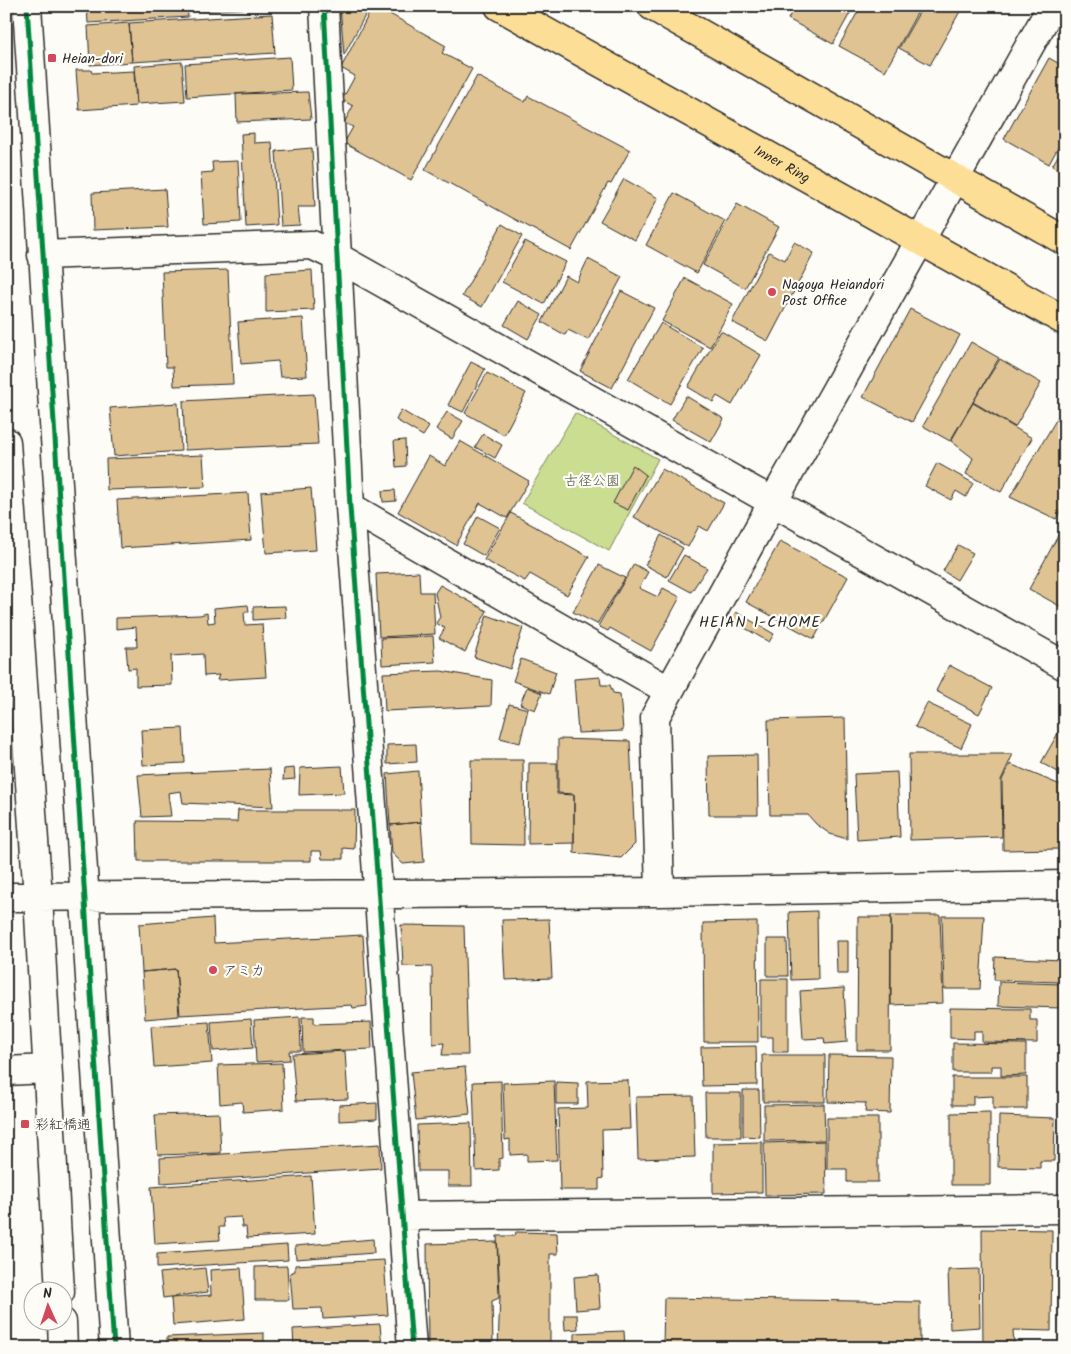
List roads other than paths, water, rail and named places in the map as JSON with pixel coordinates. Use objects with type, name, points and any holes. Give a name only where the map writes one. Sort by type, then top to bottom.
[{"type":"main road","name":"Inner Ring","points":[[499,6],[1065,321]]},
{"type":"main road","points":[[652,6],[1065,241]]},
{"type":"street","points":[[26,6],[114,1348]]},
{"type":"street","points":[[324,6],[350,507],[412,1348]]},
{"type":"street","points":[[660,892],[655,717],[668,690],[1052,6]]},
{"type":"street","points":[[42,255],[312,245],[337,257],[1065,666]]},
{"type":"street","points":[[6,442],[38,897],[59,1282]]},
{"type":"street","points":[[350,507],[668,690]]},
{"type":"street","points":[[6,897],[660,892],[1065,885]]},
{"type":"street","points":[[6,1071],[47,1069]]},
{"type":"street","points":[[403,1216],[1065,1208]]},
{"type":"street","points":[[62,1332],[63,1348]]},
{"type":"place","name":"Heian-dori","points":[[52,58]]},
{"type":"place","name":"Nagoya Heiandori Post Office","points":[[772,292]]},
{"type":"place","name":"アミカ","points":[[213,970]]},
{"type":"place","name":"彩紅橋通","points":[[25,1124]]},
{"type":"district","name":"HEIAN 1-CHOME","points":[[760,622]]},
{"type":"park label","name":"古径公園","points":[[592,480]]}]
